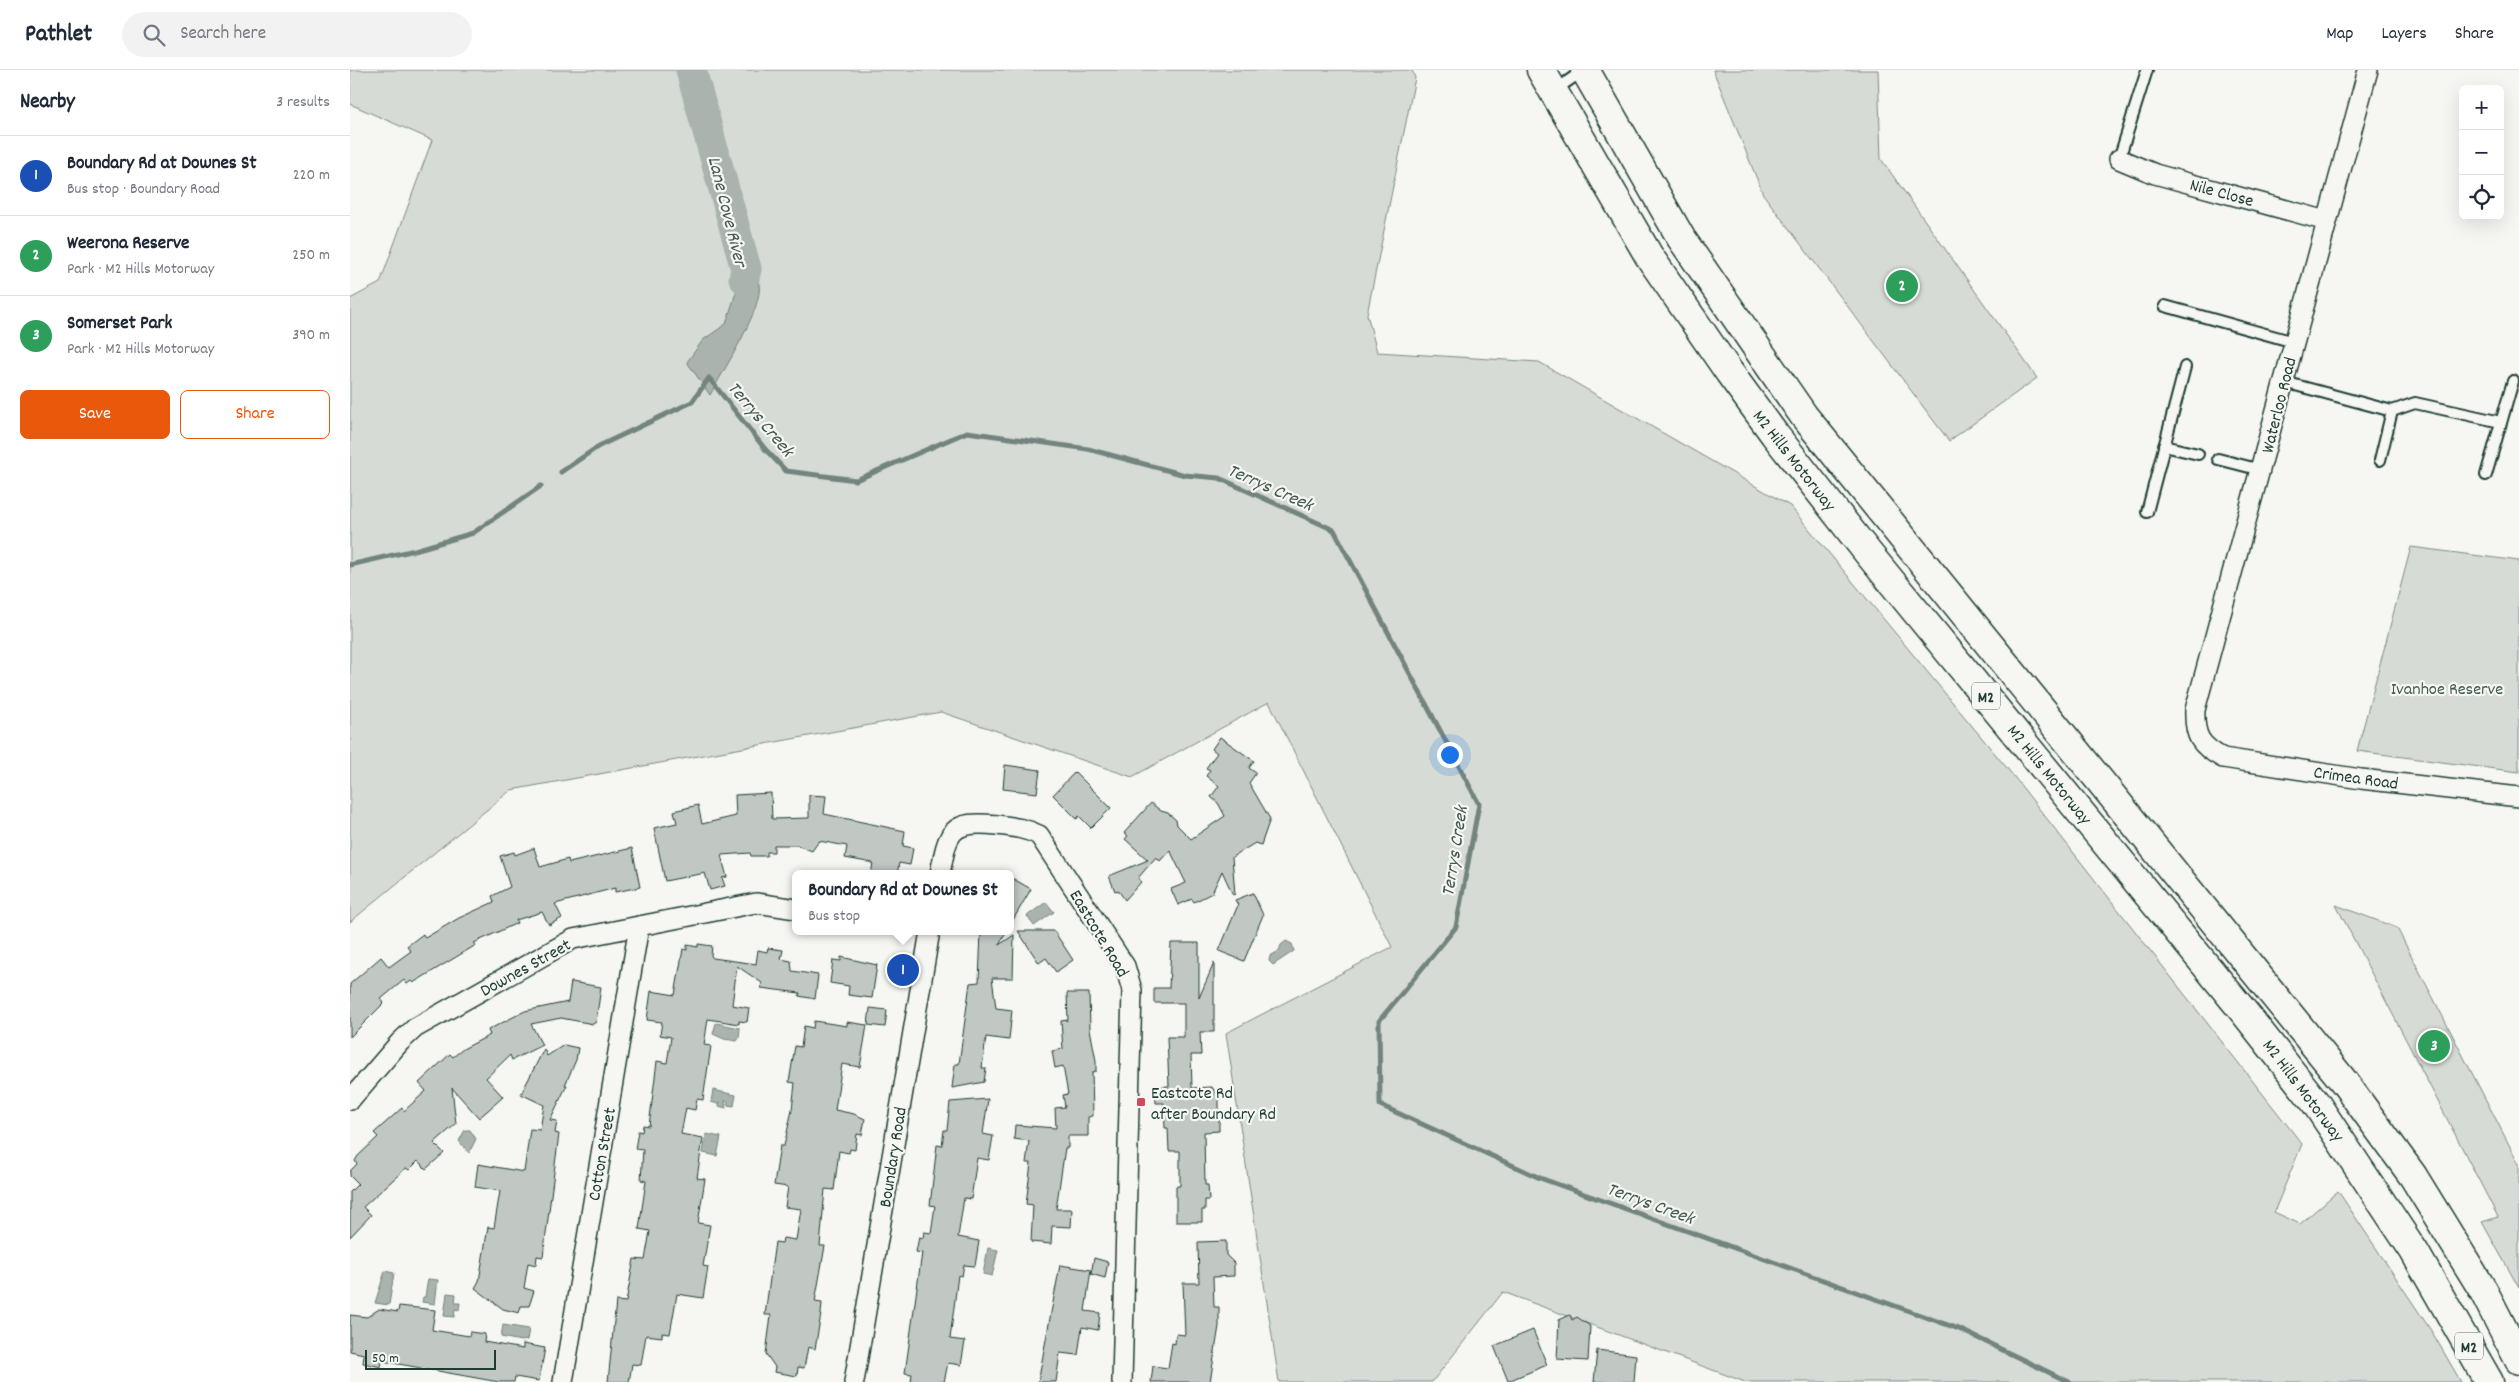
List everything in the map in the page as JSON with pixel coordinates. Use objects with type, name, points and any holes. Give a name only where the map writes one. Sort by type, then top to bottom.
[{"type":"highway","name":"M2 Hills Motorway","points":[[1585,70],[1681,238],[1804,416],[2345,1084],[2412,1176],[2483,1290],[2519,1360]]},
{"type":"highway","name":"M2 Hills Motorway","points":[[1546,81],[1649,256],[1775,435],[2315,1102],[2393,1219],[2449,1311],[2489,1382]]},
{"type":"street","name":"Waterloo Road","points":[[2200,740],[2194,726],[2195,710],[2368,70]]},
{"type":"street","name":"Nile Close","points":[[2119,158],[2155,174],[2327,221]]},
{"type":"street","name":"Crimea Road","points":[[2200,740],[2210,751],[2223,758],[2362,779],[2519,797]]},
{"type":"street","name":"Eastcote Road","points":[[941,870],[946,843],[956,829],[971,822],[1028,829],[1039,835],[1124,966],[1132,990],[1122,1382]]},
{"type":"street","name":"Downes Street","points":[[350,1100],[400,1042],[415,1028],[572,938],[756,903],[792,908]]},
{"type":"street","name":"Cotton Street","points":[[562,1382],[639,926]]},
{"type":"street","name":"Boundary Road","points":[[854,1382],[929,935]]},
{"type":"lane","points":[[1546,81],[1585,70]]},
{"type":"lane","points":[[2119,158],[2147,70]]},
{"type":"lane","points":[[2165,306],[2294,342]]},
{"type":"lane","points":[[2147,512],[2186,367]]},
{"type":"lane","points":[[2486,475],[2513,381]]},
{"type":"lane","points":[[2284,382],[2392,411],[2415,403],[2501,422]]},
{"type":"lane","points":[[2380,460],[2392,411]]},
{"type":"lane","points":[[2164,446],[2198,454]]},
{"type":"lane","points":[[2218,460],[2261,470]]},
{"type":"green space","points":[[350,70],[1412,70],[1415,78],[1367,314],[1377,352],[1539,362],[1790,506],[2011,773],[2302,1144],[2274,1212],[2300,1224],[2338,1191],[2432,1332],[2461,1382],[1745,1382],[1503,1292],[1432,1382],[1279,1382],[1226,1033],[1392,947],[1269,702],[1132,777],[941,712],[511,790],[350,922],[350,299],[380,283],[432,140],[350,104]]},
{"type":"green space","points":[[1713,70],[1878,70],[1881,159],[2037,378],[1949,441],[1763,194]]},
{"type":"green space","name":"Ivanhoe Reserve","points":[[2411,547],[2519,561],[2519,772],[2357,751]]},
{"type":"green space","points":[[2336,905],[2397,928],[2519,1164],[2519,1288],[2482,1222],[2498,1217]]},
{"type":"shaded area","points":[[730,226],[754,268],[759,284],[759,294],[741,340],[710,395],[687,362],[703,340],[726,324],[738,286]]},
{"type":"shaded area","points":[[1046,902],[1054,912],[1034,926],[1027,916]]},
{"type":"shaded area","points":[[1286,941],[1292,944],[1294,951],[1273,965],[1269,961],[1270,956],[1279,951],[1281,945]]},
{"type":"shaded area","points":[[716,1023],[740,1028],[737,1041],[724,1039],[713,1034]]},
{"type":"shaded area","points":[[713,1090],[736,1095],[734,1106],[727,1105],[728,1102],[725,1101],[726,1108],[719,1106],[720,1101],[718,1104],[711,1102]]},
{"type":"shaded area","points":[[465,1130],[470,1130],[476,1139],[469,1153],[459,1141]]},
{"type":"shaded area","points":[[706,1134],[721,1137],[717,1156],[703,1153]]},
{"type":"shaded area","points":[[988,1248],[998,1250],[992,1276],[983,1274]]},
{"type":"shaded area","points":[[385,1271],[394,1273],[389,1305],[375,1303]]},
{"type":"shaded area","points":[[428,1279],[438,1280],[435,1304],[422,1302],[423,1297],[425,1297]]},
{"type":"shaded area","points":[[447,1293],[456,1294],[455,1303],[460,1303],[459,1310],[455,1309],[454,1317],[444,1316]]},
{"type":"shaded area","points":[[503,1325],[529,1329],[527,1340],[521,1341],[501,1337]]},
{"type":"building","points":[[1220,737],[1254,761],[1249,768],[1256,773],[1249,783],[1270,819],[1261,845],[1255,843],[1232,857],[1235,894],[1233,895],[1222,871],[1212,893],[1194,902],[1192,899],[1178,905],[1171,889],[1186,883],[1170,850],[1160,861],[1156,857],[1138,878],[1141,882],[1125,900],[1118,890],[1115,891],[1109,876],[1148,860],[1125,839],[1128,836],[1124,833],[1151,803],[1176,820],[1177,825],[1191,839],[1225,816],[1218,803],[1211,797],[1219,786],[1206,776],[1210,770],[1206,768],[1217,753],[1212,749]]},
{"type":"building","points":[[1005,765],[1040,770],[1037,793],[1003,789]]},
{"type":"building","points":[[1075,772],[1111,808],[1091,828],[1079,816],[1077,819],[1053,795]]},
{"type":"building","points":[[771,793],[772,819],[809,818],[809,795],[826,796],[824,814],[905,831],[903,846],[913,848],[910,865],[899,863],[898,870],[872,870],[873,863],[845,858],[847,846],[819,841],[812,851],[797,845],[774,845],[774,852],[767,852],[767,856],[751,856],[750,853],[721,855],[727,877],[722,878],[725,886],[710,890],[705,873],[665,881],[654,828],[677,823],[674,811],[698,805],[702,824],[736,816],[735,795]]},
{"type":"building","points":[[534,848],[540,867],[568,859],[569,863],[632,848],[640,887],[615,892],[615,888],[555,904],[562,918],[549,925],[542,912],[516,920],[517,923],[474,943],[476,945],[413,983],[411,981],[407,984],[404,980],[381,999],[384,1003],[350,1037],[350,984],[381,957],[389,967],[411,951],[407,946],[423,934],[425,938],[459,918],[494,902],[492,896],[510,887],[500,856],[514,852],[515,855]]},
{"type":"building","points":[[1014,879],[1031,889],[1014,918]]},
{"type":"building","points":[[1253,893],[1263,915],[1244,961],[1219,951],[1238,905],[1235,900]]},
{"type":"building","points":[[1018,931],[1054,931],[1073,960],[1056,972],[1046,958],[1039,963]]},
{"type":"building","points":[[981,935],[1005,935],[999,945],[1014,935],[1013,978],[992,978],[996,1008],[1012,1010],[1009,1040],[986,1037],[982,1068],[986,1068],[984,1082],[952,1088],[955,1064],[959,1064],[970,983],[979,982]]},
{"type":"building","points":[[1171,943],[1199,943],[1199,998],[1214,963],[1214,1032],[1200,1032],[1201,1055],[1191,1055],[1192,1088],[1212,1087],[1219,1098],[1219,1131],[1204,1132],[1205,1185],[1208,1185],[1209,1200],[1205,1200],[1205,1210],[1202,1210],[1202,1222],[1176,1222],[1176,1186],[1180,1186],[1180,1151],[1169,1151],[1168,1128],[1165,1128],[1164,1103],[1156,1103],[1155,1087],[1169,1086],[1167,1037],[1184,1037],[1184,1003],[1154,1003],[1154,988],[1169,988]]},
{"type":"building","points":[[698,944],[712,946],[711,956],[713,958],[756,964],[758,950],[767,952],[768,948],[783,950],[781,959],[791,961],[792,971],[818,975],[815,999],[799,996],[800,993],[761,988],[762,983],[737,966],[732,1005],[749,1008],[747,1022],[739,1021],[739,1024],[708,1019],[704,1045],[711,1046],[703,1100],[697,1099],[695,1110],[686,1108],[681,1134],[703,1138],[697,1178],[705,1179],[698,1223],[710,1225],[703,1266],[708,1267],[703,1298],[677,1294],[670,1334],[662,1333],[662,1337],[646,1335],[641,1365],[632,1364],[629,1382],[608,1382],[616,1301],[626,1302],[634,1259],[645,1260],[650,1231],[639,1229],[646,1181],[641,1180],[643,1150],[635,1149],[638,1131],[642,1132],[643,1125],[649,1126],[657,1061],[667,1063],[671,1037],[660,1035],[662,1022],[647,1020],[651,991],[675,995],[683,949],[687,950],[687,945],[698,947]]},
{"type":"building","points":[[841,957],[877,965],[872,998],[848,995],[849,986],[830,983],[833,960],[841,961]]},
{"type":"building","points":[[571,982],[601,987],[596,1022],[593,1024],[561,1018],[531,1024],[542,1045],[512,1060],[510,1055],[486,1078],[503,1097],[479,1118],[452,1088],[456,1124],[434,1143],[444,1153],[426,1169],[418,1161],[409,1170],[406,1168],[363,1207],[371,1215],[350,1237],[350,1192],[358,1184],[350,1176],[350,1171],[357,1164],[355,1161],[358,1156],[378,1137],[374,1133],[402,1108],[404,1111],[426,1091],[419,1083],[450,1054],[453,1057],[463,1049],[490,1035],[488,1030],[525,1011],[568,1002]]},
{"type":"building","points":[[1067,993],[1089,993],[1090,1029],[1096,1061],[1096,1071],[1092,1072],[1093,1116],[1088,1117],[1088,1136],[1068,1136],[1068,1148],[1065,1148],[1056,1209],[1072,1209],[1071,1227],[1052,1226],[1051,1244],[1031,1242],[1033,1205],[1026,1204],[1031,1163],[1026,1163],[1029,1141],[1014,1139],[1015,1125],[1056,1128],[1055,1108],[1065,1107],[1063,1095],[1068,1094],[1063,1066],[1055,1068],[1052,1051],[1063,1049],[1061,1021],[1068,1020]]},
{"type":"building","points":[[870,1008],[887,1010],[885,1027],[868,1025]]},
{"type":"building","points":[[814,1021],[847,1026],[847,1022],[867,1025],[860,1067],[842,1064],[835,1110],[854,1114],[865,1119],[862,1135],[857,1134],[855,1150],[850,1149],[849,1153],[839,1151],[834,1190],[825,1189],[820,1246],[825,1246],[815,1302],[822,1303],[821,1314],[815,1349],[808,1347],[804,1368],[798,1367],[797,1376],[774,1372],[775,1367],[766,1354],[771,1315],[765,1315],[775,1242],[782,1243],[783,1238],[796,1240],[801,1209],[785,1207],[788,1187],[774,1185],[780,1146],[784,1146],[792,1110],[795,1083],[789,1082],[795,1046],[801,1047],[804,1026],[813,1028]]},
{"type":"building","points":[[564,1045],[578,1048],[576,1060],[565,1085],[567,1085],[550,1120],[557,1121],[555,1133],[559,1134],[543,1257],[537,1256],[536,1265],[528,1263],[524,1288],[534,1291],[529,1306],[521,1306],[519,1313],[503,1309],[475,1288],[479,1281],[488,1227],[494,1228],[500,1191],[475,1187],[478,1164],[524,1172],[530,1129],[540,1130],[544,1105],[521,1094],[544,1049],[547,1056]]},
{"type":"building","points":[[988,1099],[983,1134],[993,1136],[989,1160],[977,1158],[971,1199],[964,1198],[958,1237],[979,1241],[975,1266],[964,1265],[962,1276],[958,1275],[950,1339],[965,1341],[961,1365],[948,1363],[944,1382],[911,1382],[912,1374],[905,1373],[922,1253],[916,1252],[919,1237],[923,1238],[924,1232],[931,1233],[935,1206],[930,1205],[937,1145],[942,1146],[944,1130],[947,1130],[950,1102]]},
{"type":"building","points":[[1226,1241],[1226,1255],[1234,1263],[1234,1276],[1213,1277],[1214,1307],[1219,1307],[1219,1326],[1210,1382],[1151,1382],[1153,1366],[1168,1368],[1172,1343],[1175,1344],[1176,1334],[1185,1335],[1183,1283],[1199,1283],[1198,1242]]},
{"type":"building","points":[[1094,1258],[1108,1262],[1105,1278],[1091,1274]]},
{"type":"building","points":[[1060,1265],[1091,1270],[1085,1311],[1100,1313],[1098,1330],[1082,1327],[1078,1355],[1060,1353],[1056,1382],[1038,1382]]},
{"type":"building","points":[[399,1306],[435,1310],[432,1330],[469,1336],[470,1332],[485,1334],[484,1342],[523,1349],[523,1344],[545,1348],[539,1381],[515,1377],[514,1382],[499,1382],[382,1361],[381,1367],[363,1363],[364,1354],[350,1351],[350,1315],[367,1317],[379,1309],[398,1312]]},
{"type":"building","points":[[1570,1315],[1572,1320],[1577,1317],[1590,1326],[1588,1361],[1557,1359],[1559,1320]]},
{"type":"building","points":[[1533,1330],[1547,1365],[1508,1381],[1494,1346]]},
{"type":"building","points":[[1597,1350],[1636,1355],[1634,1382],[1594,1382]]},
{"type":"waterway","name":"Lane Cove River","points":[[691,70],[746,269],[744,278]]},
{"type":"waterway","name":"Terrys Creek","points":[[561,472],[599,446],[692,402],[709,378],[765,449],[786,471],[856,480],[967,432],[1088,449],[1185,475],[1219,478],[1334,530],[1479,804],[1456,927],[1379,1021],[1380,1105],[1540,1178],[1959,1329],[2069,1382]]},
{"type":"waterway","name":"Lane Cove River","points":[[350,565],[415,550],[473,533],[541,486]]},
{"type":"place","name":"Weerona Reserve","points":[[1902,286]]},
{"type":"place","name":"Boundary Rd at Downes St","points":[[903,970]]},
{"type":"place","name":"Somerset Park","points":[[2434,1046]]},
{"type":"place","name":"Eastcote Rd after Boundary Rd","points":[[1141,1102]]}]
